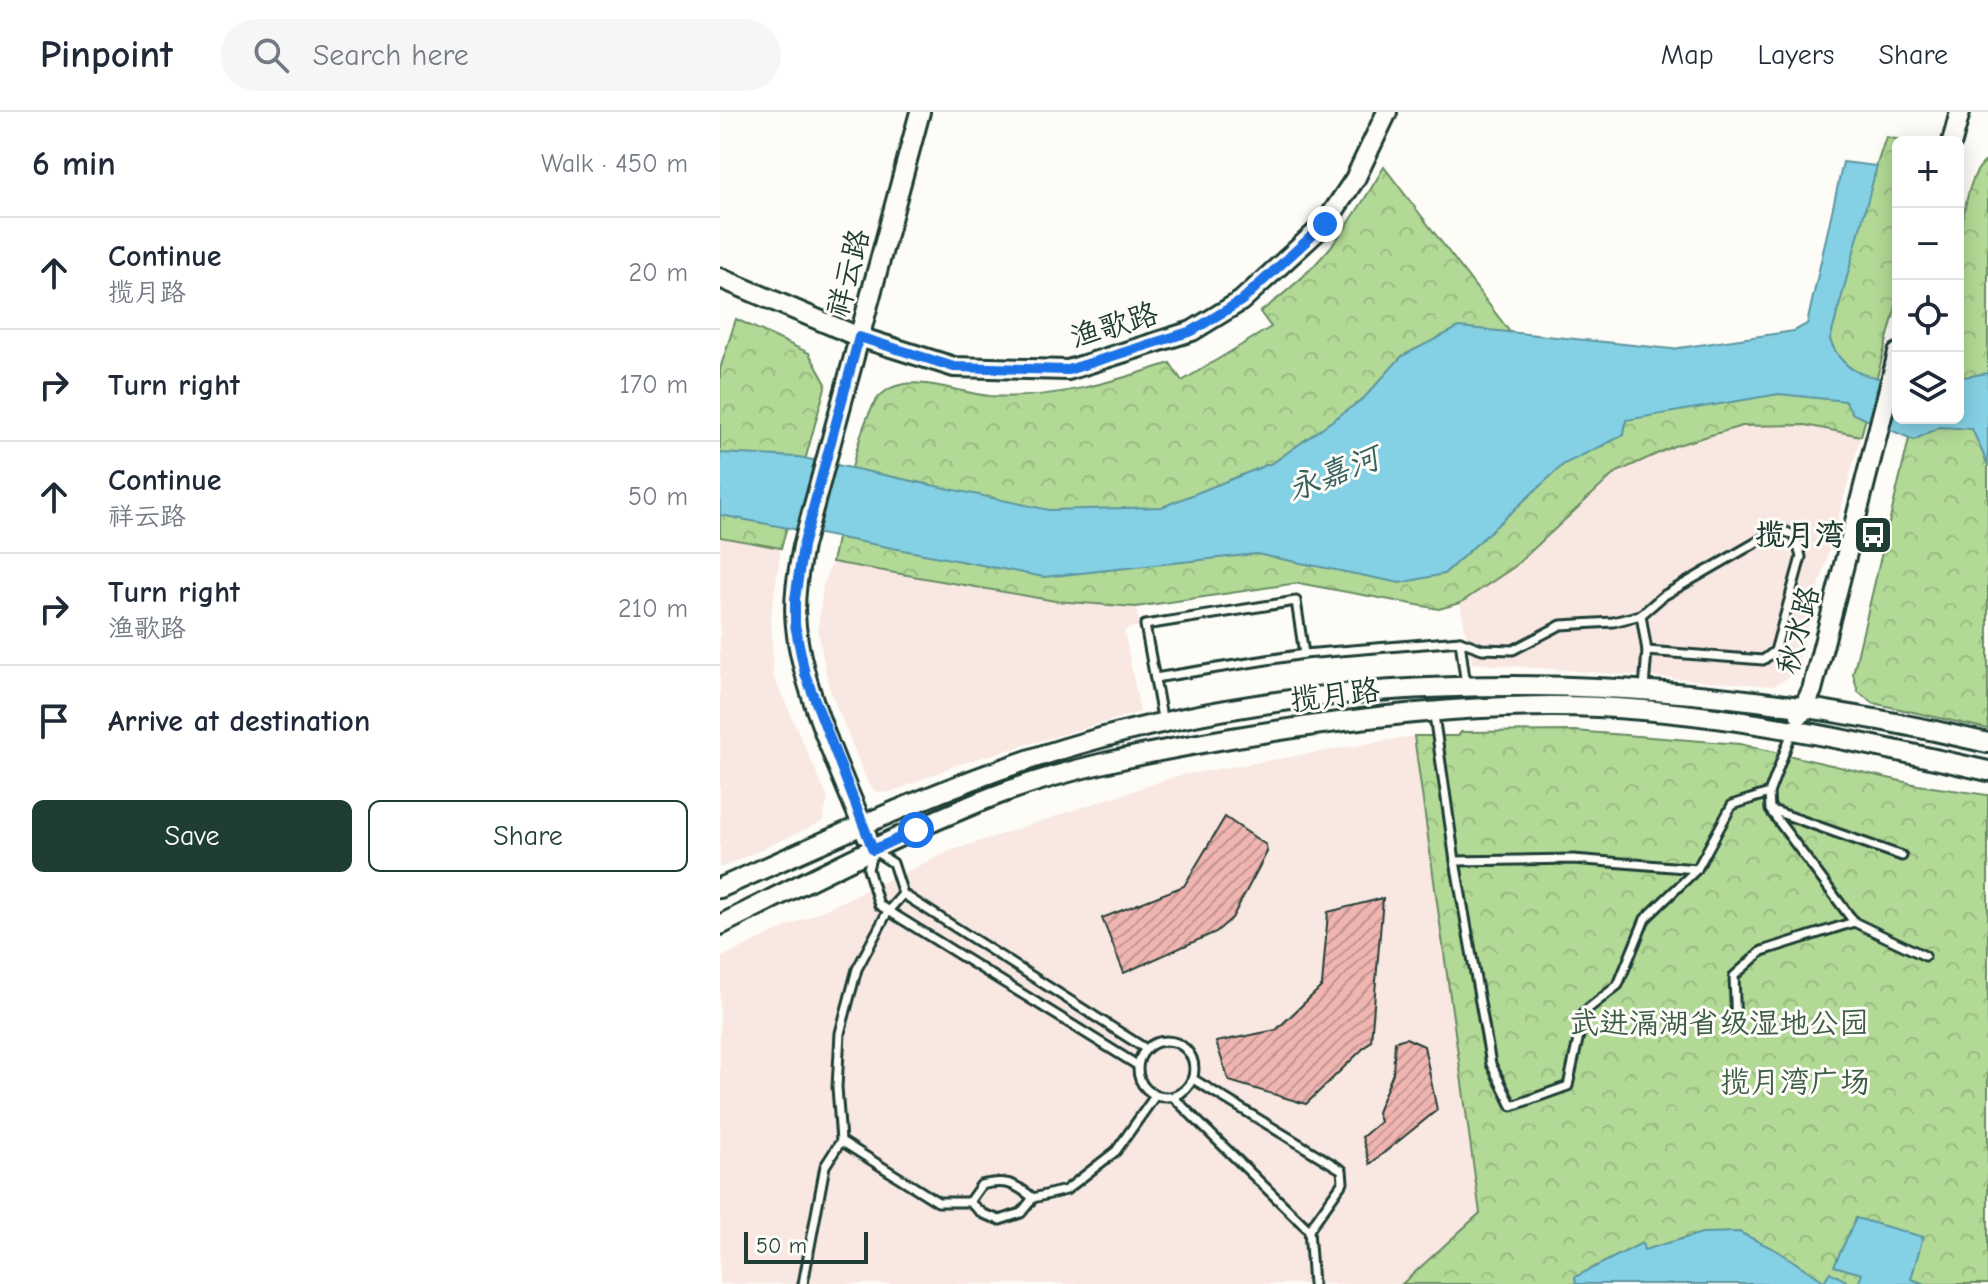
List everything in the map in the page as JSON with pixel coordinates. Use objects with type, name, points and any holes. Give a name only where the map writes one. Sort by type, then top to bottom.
[{"type":"street","name":"祥云路","points":[[873,850],[799,649],[795,599],[803,546],[920,112]]},
{"type":"street","name":"渔歌路","points":[[720,278],[859,337],[954,367],[1068,370],[1192,331],[1241,301],[1325,224],[1355,179],[1387,112]]},
{"type":"street","points":[[1954,136],[1960,112]]},
{"type":"street","name":"秋水路","points":[[1792,732],[1812,690],[1892,374]]},
{"type":"street","name":"揽月路","points":[[720,888],[990,773],[1080,743],[1163,723],[1275,703],[1384,690],[1467,688],[1644,693],[1804,706],[1903,723],[1988,743]]},
{"type":"street","name":"揽月路","points":[[720,925],[873,850],[996,795],[1086,767],[1277,731],[1434,712],[1597,707],[1678,713],[1898,750],[1988,771]]},
{"type":"lane","points":[[1155,678],[1304,654],[1460,641],[1482,649],[1513,650],[1561,625],[1613,622],[1641,615],[1663,596],[1774,532],[1784,531],[1795,536],[1801,548],[1775,651],[1763,660],[1647,651]]},
{"type":"lane","points":[[1163,723],[1145,625],[1296,601],[1304,654]]},
{"type":"lane","points":[[1641,615],[1647,651],[1644,693]]},
{"type":"lane","points":[[1460,641],[1467,688]]},
{"type":"lane","points":[[1434,712],[1455,861],[1491,1064],[1512,1106],[1568,1086],[1584,1012],[1618,985],[1645,919],[1697,869],[1732,805],[1769,793]]},
{"type":"lane","points":[[1792,732],[1769,793],[1770,810],[1854,922],[1925,956]]},
{"type":"lane","points":[[1770,810],[1902,856]]},
{"type":"lane","points":[[1137,1065],[879,905],[868,869],[873,850],[893,863],[903,894],[1146,1049]]},
{"type":"lane","points":[[1455,861],[1573,859],[1697,869]]},
{"type":"lane","points":[[803,1284],[825,1166],[841,1141],[837,1087],[840,1033],[857,969],[888,911],[903,894]]},
{"type":"lane","points":[[1736,1025],[1734,976],[1762,951],[1854,922]]},
{"type":"lane","points":[[1163,1041],[1181,1045],[1193,1060],[1193,1079],[1182,1093],[1173,1097],[1155,1096],[1141,1083],[1137,1065],[1146,1049],[1163,1041]]},
{"type":"lane","points":[[1193,1079],[1342,1170],[1343,1182],[1309,1230],[1313,1284]]},
{"type":"lane","points":[[841,1141],[938,1202],[969,1202],[983,1214],[1000,1220],[1021,1213],[1033,1198],[1066,1190],[1116,1151],[1155,1096]]},
{"type":"lane","points":[[1173,1097],[1309,1230]]},
{"type":"lane","points":[[969,1202],[981,1185],[1000,1180],[1018,1185],[1033,1198]]},
{"type":"shaded area","points":[[1805,425],[1861,436],[1795,673],[1774,686],[1472,663],[1460,603],[1514,567],[1615,473],[1674,446],[1742,426]]},
{"type":"shaded area","points":[[720,537],[781,548],[771,615],[773,675],[828,799],[822,822],[720,868]]},
{"type":"shaded area","points":[[832,562],[1055,601],[1136,607],[1139,626],[1124,630],[1140,712],[956,765],[897,790],[884,793],[875,791],[867,781],[829,688],[818,631],[823,585]]},
{"type":"shaded area","points":[[1414,736],[1480,1214],[1402,1284],[720,1284],[720,958],[948,852],[1177,776]]},
{"type":"green space","points":[[1886,137],[1892,138],[1892,321],[1861,436],[1805,425],[1742,426],[1674,446],[1615,473],[1514,567],[1460,603],[1439,609],[1298,583],[1136,607],[1055,601],[832,562],[863,428],[879,397],[890,389],[917,383],[990,396],[1036,395],[1104,383],[1170,363],[1182,381],[1271,327],[1260,312],[1299,280],[1331,247],[1384,167],[1568,408],[1811,365]]},
{"type":"green space","points":[[1988,160],[1988,729],[1873,703],[1858,692],[1853,674],[1913,424],[1964,424],[1964,215],[1975,175]]},
{"type":"green space","points":[[736,319],[809,353],[826,384],[781,548],[720,537],[720,369]]},
{"type":"green space","name":"揽月湾广场","points":[[1574,731],[1740,744],[1918,785],[1988,795],[1988,1284],[1402,1284],[1480,1213],[1414,736],[1458,736],[1461,732]]},
{"type":"water","name":"永嘉河","points":[[1843,162],[1877,166],[1830,340],[1849,367],[1865,375],[1892,380],[1892,424],[1964,424],[1964,377],[1988,373],[1988,465],[1972,429],[1940,427],[1914,440],[1853,414],[1845,401],[1779,394],[1626,420],[1624,435],[1564,464],[1444,574],[1400,583],[1256,554],[1044,577],[720,515],[720,453],[799,457],[1049,510],[1162,507],[1274,462],[1364,398],[1402,356],[1459,327],[1672,349],[1794,331],[1807,324]]},
{"type":"water","points":[[1856,1218],[1923,1237],[1911,1279],[1926,1284],[1858,1284],[1862,1274],[1834,1266]]},
{"type":"water","points":[[1739,1232],[1776,1250],[1824,1281],[1830,1272],[1846,1281],[1845,1284],[1576,1284],[1575,1277],[1642,1243],[1644,1250],[1702,1233]]},
{"type":"building","points":[[1225,817],[1266,845],[1267,852],[1232,918],[1216,932],[1124,973],[1102,918],[1184,886]]},
{"type":"building","points":[[1383,898],[1371,1041],[1306,1104],[1229,1081],[1216,1042],[1276,1030],[1322,986],[1328,912]]},
{"type":"building","points":[[1406,1038],[1424,1046],[1437,1110],[1370,1164],[1362,1137],[1380,1122],[1377,1112],[1393,1073],[1395,1041]]},
{"type":"place","name":"揽月湾","points":[[1873,535]]},
{"type":"route","points":[[916,830],[873,850],[805,674],[795,625],[797,575],[803,546],[859,337],[954,367],[1068,370],[1192,331],[1241,301],[1325,224]]},
{"type":"park label","name":"武进滆湖省级湿地公园","points":[[1719,1023]]}]
